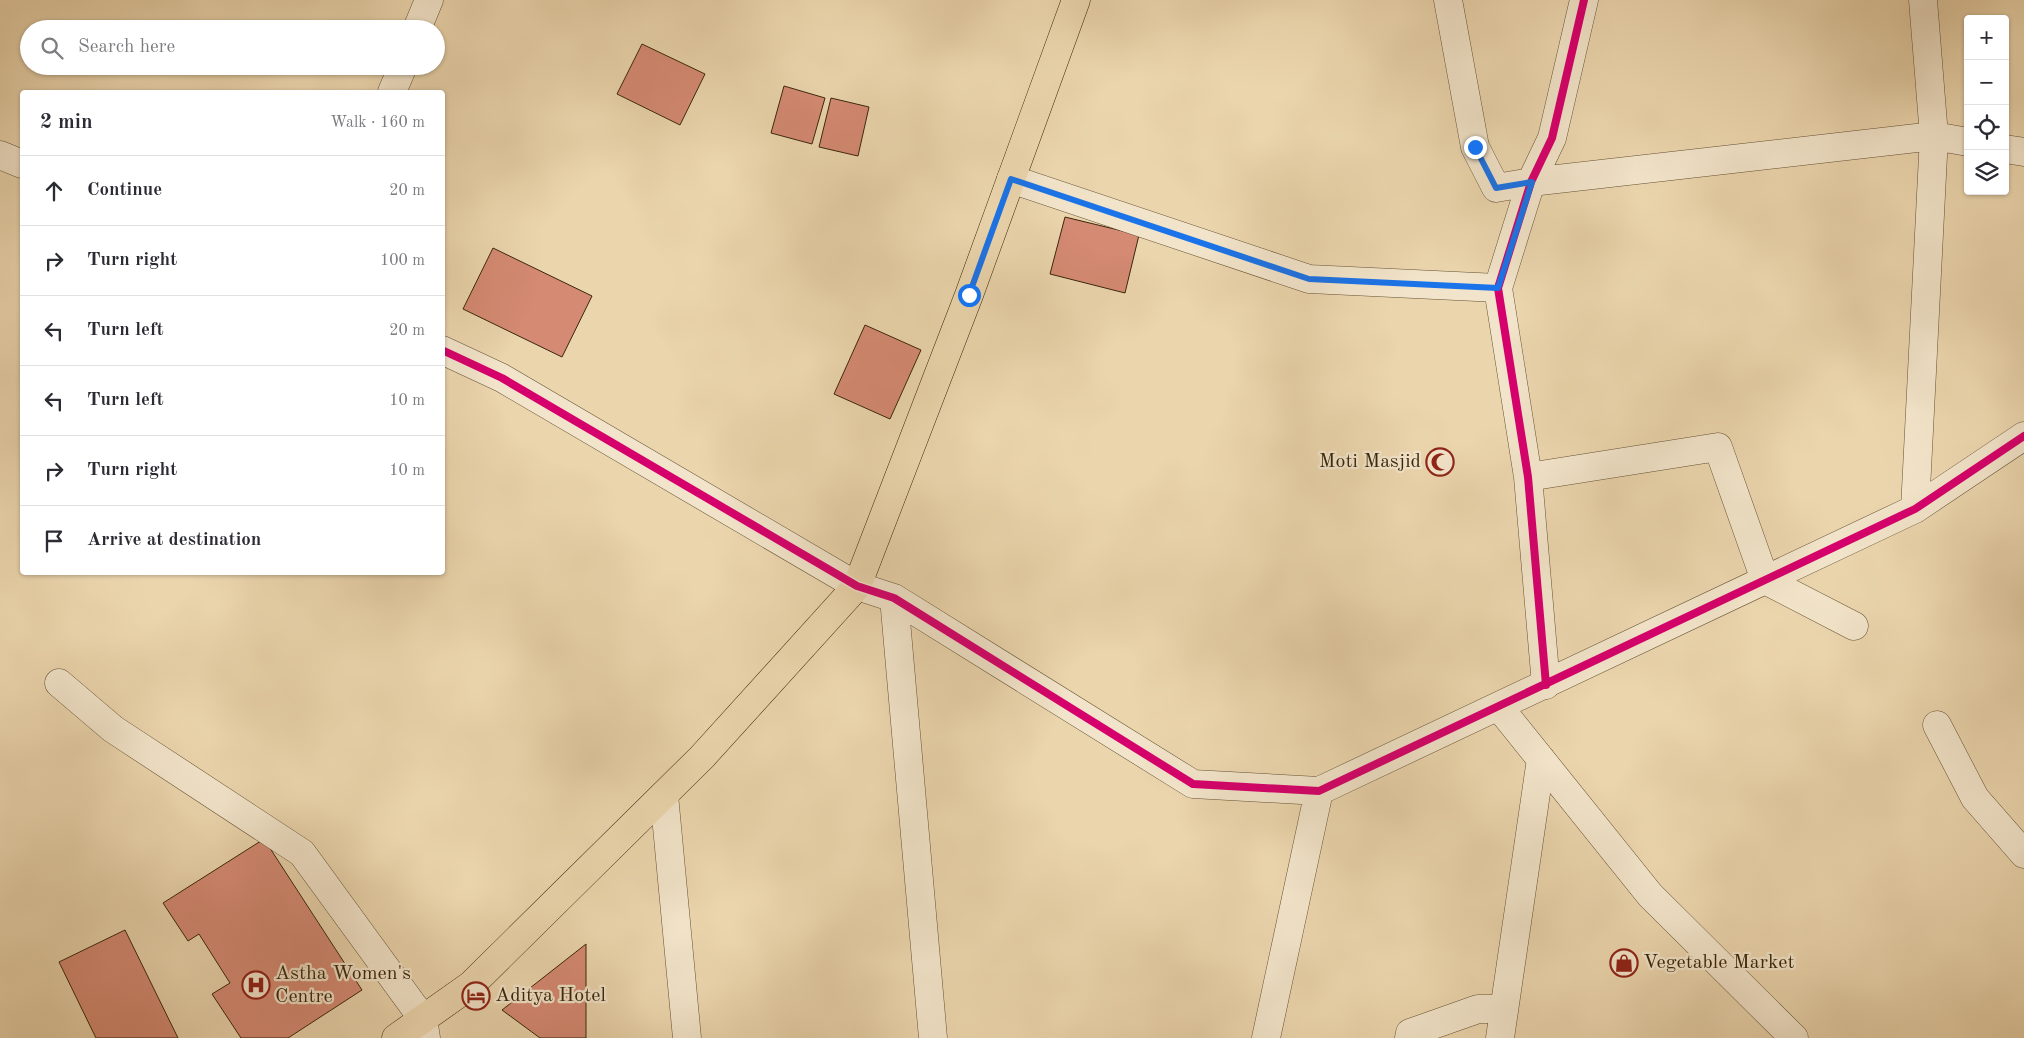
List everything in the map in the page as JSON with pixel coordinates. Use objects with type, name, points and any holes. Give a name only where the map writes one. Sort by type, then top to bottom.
[{"type":"main road","points":[[396,1038],[424,1028],[471,985],[702,757],[857,586],[969,295],[1076,0]]},
{"type":"street","points":[[421,20],[429,0]]},
{"type":"street","points":[[1448,0],[1475,147],[1496,188],[1532,182],[1934,136],[1964,141]]},
{"type":"street","points":[[1546,685],[1528,477],[1498,288],[1532,182],[1552,138],[1584,0]]},
{"type":"street","points":[[1915,508],[1934,136],[1924,0]]},
{"type":"street","points":[[393,90],[399,75]]},
{"type":"street","points":[[2009,150],[2024,152]]},
{"type":"street","points":[[0,155],[20,163]]},
{"type":"street","points":[[1011,179],[1309,279],[1498,288]]},
{"type":"street","points":[[445,351],[502,378],[857,586],[894,598],[1193,784],[1319,791],[1500,707],[1915,508],[2024,436]]},
{"type":"street","points":[[1528,477],[1718,447],[1766,580],[1854,626]]},
{"type":"street","points":[[894,598],[933,1038]]},
{"type":"street","points":[[60,683],[113,729],[302,853],[424,1028]]},
{"type":"street","points":[[1500,707],[1650,895],[1794,1038]]},
{"type":"street","points":[[1937,725],[1975,798],[2024,854]]},
{"type":"street","points":[[1500,1038],[1541,759]]},
{"type":"street","points":[[1266,1038],[1319,791]]},
{"type":"street","points":[[664,795],[688,1038]]},
{"type":"street","points":[[1409,1038],[1410,1033],[1478,1009],[1504,1009]]},
{"type":"building","points":[[642,44],[705,74],[680,125],[617,94]]},
{"type":"building","points":[[784,86],[825,98],[812,144],[771,133]]},
{"type":"building","points":[[831,98],[869,107],[858,156],[819,147]]},
{"type":"building","points":[[1065,217],[1139,235],[1125,293],[1050,274]]},
{"type":"building","points":[[493,248],[592,296],[562,357],[463,309]]},
{"type":"building","points":[[865,325],[921,350],[890,419],[834,394]]},
{"type":"building","points":[[264,839],[362,990],[288,1038],[241,1038],[212,994],[230,983],[199,934],[188,941],[163,903]]},
{"type":"building","points":[[125,930],[178,1038],[96,1038],[59,962]]},
{"type":"building","points":[[586,944],[586,1038],[540,1038],[502,1010]]},
{"type":"cycle path","points":[[1546,685],[1528,477],[1498,288],[1531,182],[1552,138],[1584,0]]},
{"type":"cycle path","points":[[445,351],[502,378],[857,586],[894,598],[1193,784],[1319,791],[1915,509],[2024,436]]},
{"type":"place","name":"Moti Masjid","points":[[1440,462]]},
{"type":"place","name":"Vegetable Market","points":[[1624,963]]},
{"type":"place","name":"Astha Women's Centre","points":[[256,985]]},
{"type":"place","name":"Aditya Hotel","points":[[476,996]]},
{"type":"route","points":[[969,295],[1011,179],[1309,279],[1498,288],[1532,182],[1496,188],[1475,147]]}]
